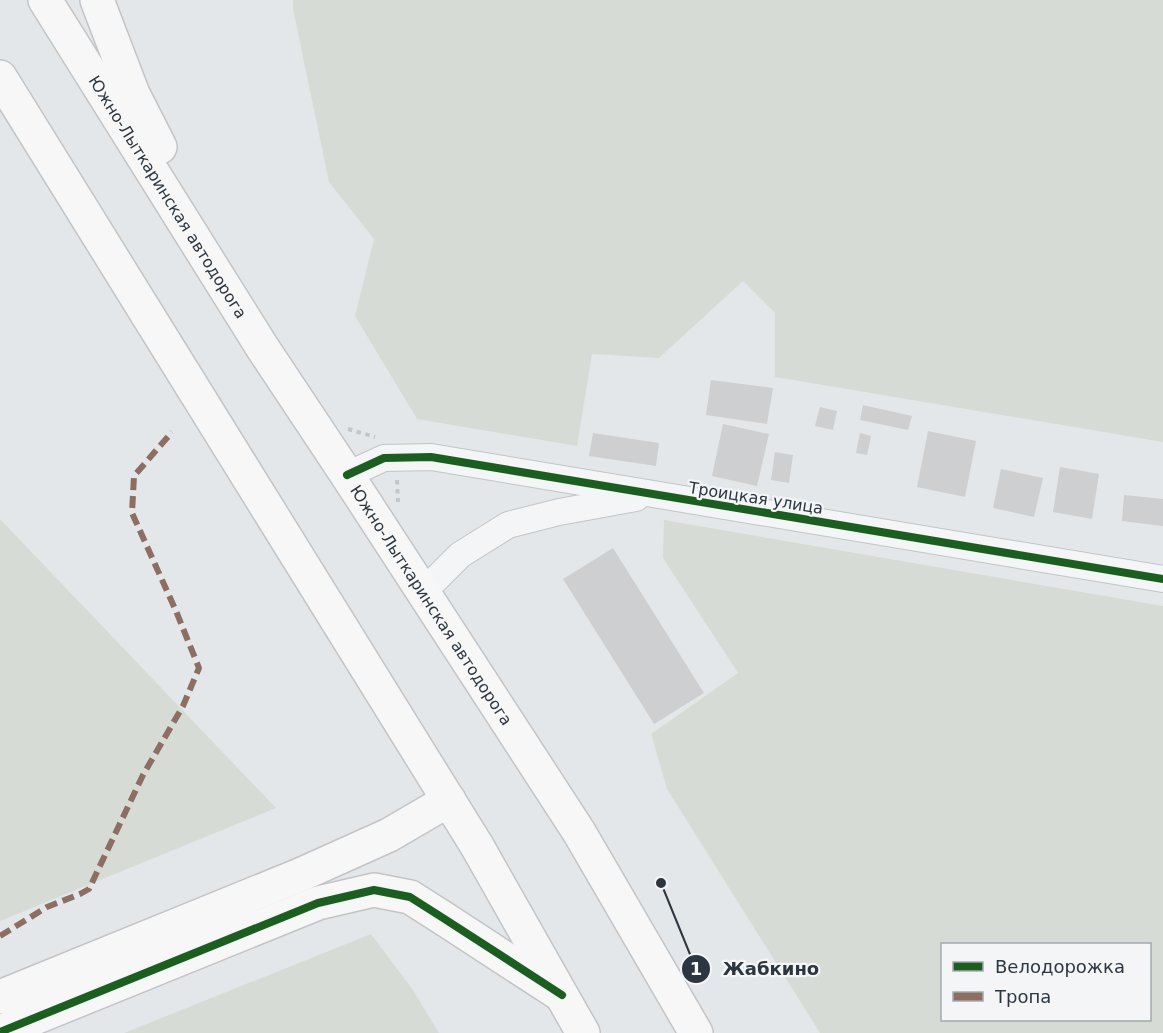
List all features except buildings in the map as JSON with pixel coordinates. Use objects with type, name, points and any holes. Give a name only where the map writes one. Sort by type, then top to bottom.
[{"type":"main road","name":"Южно-Лыткаринская автодорога","points":[[45,0],[262,347],[579,832],[696,1033]]},
{"type":"main road","points":[[97,0],[133,94],[262,347]]},
{"type":"main road","points":[[0,77],[449,800],[583,1033]]},
{"type":"main road","points":[[0,87],[41,142]]},
{"type":"main road","points":[[0,997],[300,875],[389,835],[449,800]]},
{"type":"main road","points":[[0,1032],[318,903],[374,890],[410,897],[561,995]]},
{"type":"street","name":"Троицкая улица","points":[[347,475],[384,458],[431,457],[1163,579]]},
{"type":"street","points":[[423,592],[460,555],[508,525],[559,512],[657,495]]},
{"type":"path","points":[[397,479],[398,509]]},
{"type":"shaded area","points":[[293,0],[1163,0],[1163,442],[775,377],[775,313],[743,281],[659,358],[592,354],[577,446],[417,419],[355,316],[374,239],[329,182]]},
{"type":"shaded area","points":[[0,519],[276,808],[0,921]]},
{"type":"shaded area","points":[[664,520],[1163,606],[1163,1033],[820,1033],[667,789],[651,734],[738,673],[663,558]]},
{"type":"shaded area","points":[[371,934],[413,990],[439,1033],[124,1033]]},
{"type":"marked path","points":[[0,936],[47,907],[89,889],[143,775],[183,706],[199,668],[132,513],[134,476],[172,432]]},
{"type":"cycle path","points":[[347,475],[384,458],[431,457],[1163,579]]},
{"type":"cycle path","points":[[0,1032],[318,903],[374,890],[410,897],[562,995]]},
{"type":"place","name":"Жабкино","points":[[661,883]]}]
